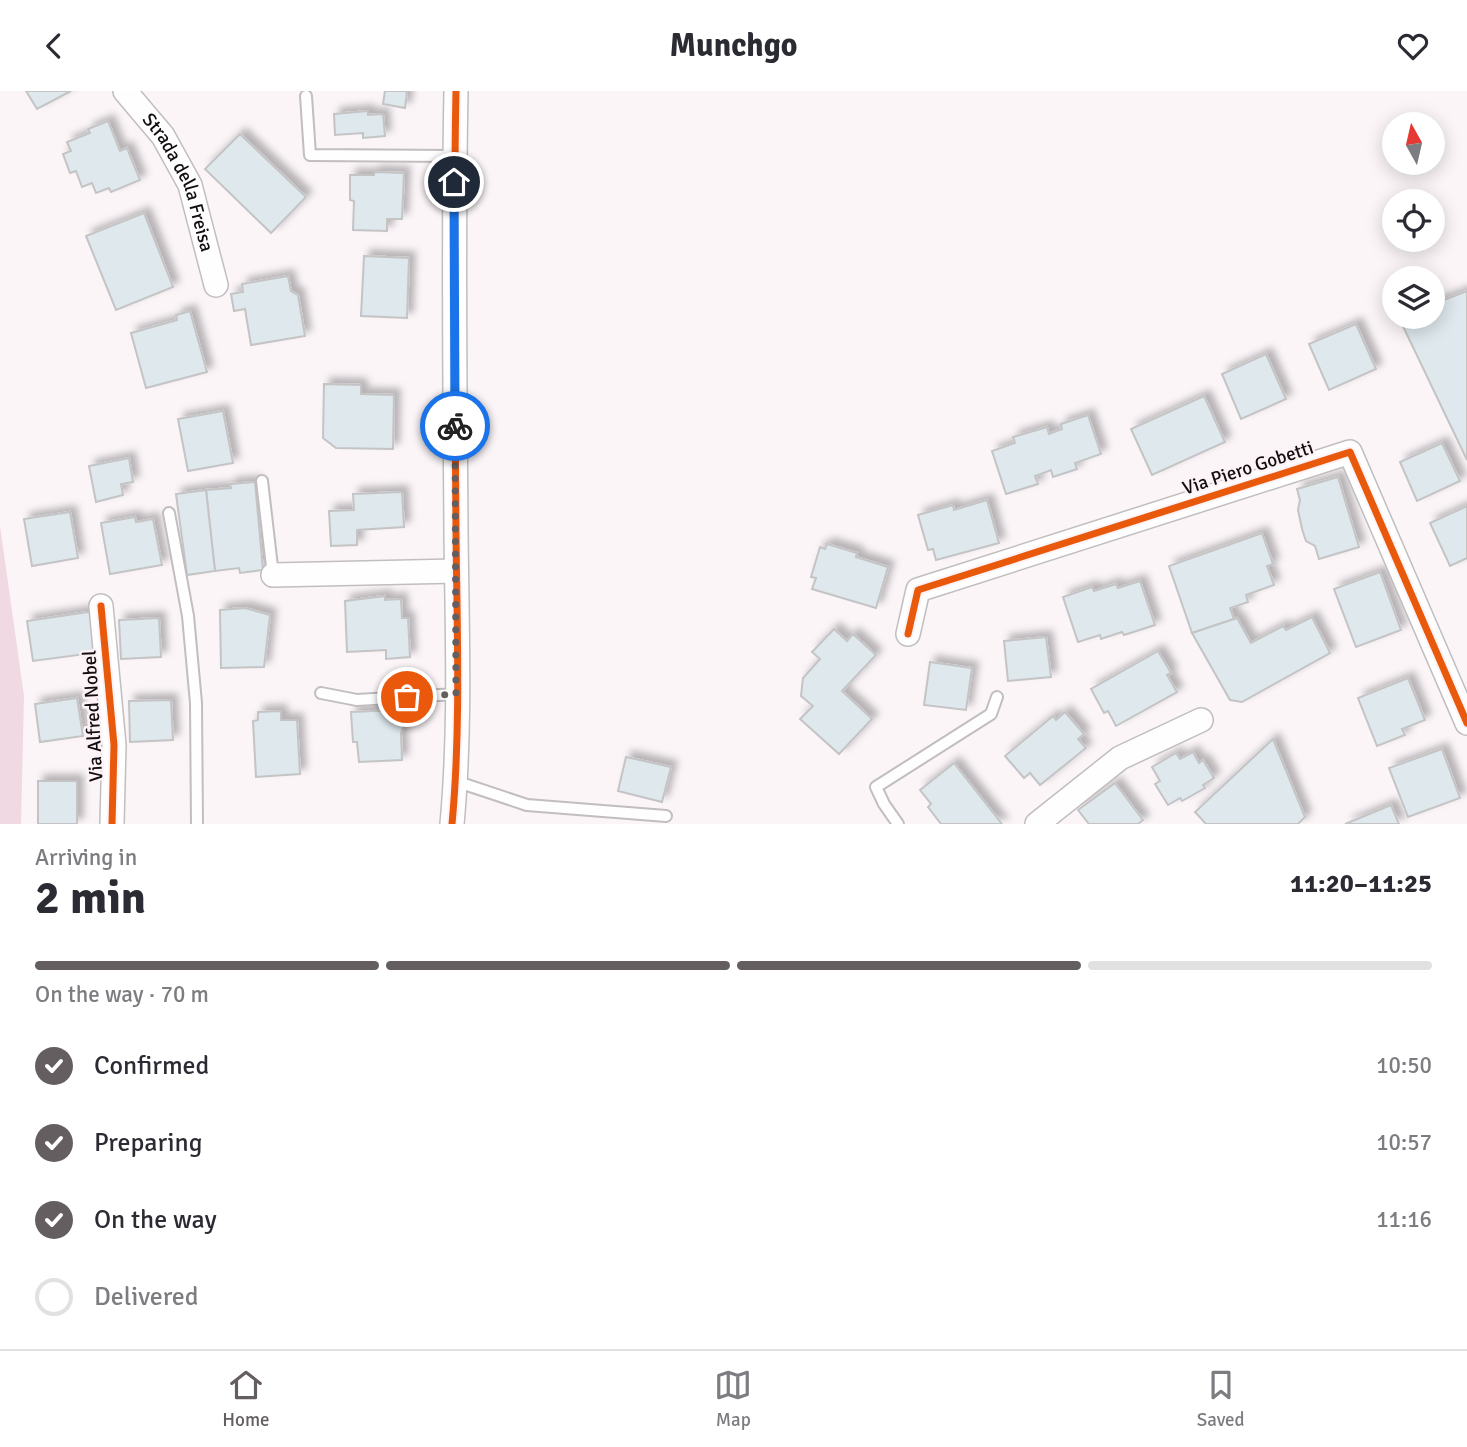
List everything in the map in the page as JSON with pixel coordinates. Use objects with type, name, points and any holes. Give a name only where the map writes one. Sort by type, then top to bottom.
[{"type":"street","name":"Strada della Freisa","points":[[125,91],[163,137],[190,185],[216,285]]},
{"type":"street","points":[[452,824],[456,694],[456,91]]},
{"type":"street","name":"Via Piero Gobetti","points":[[908,634],[918,590],[1350,451],[1467,723]]},
{"type":"street","points":[[273,575],[456,571]]},
{"type":"street","name":"Via Alfred Nobel","points":[[102,606],[114,745],[112,824]]},
{"type":"street","points":[[1037,824],[1120,758],[1201,720]]},
{"type":"lane","points":[[306,96],[310,155],[454,156]]},
{"type":"lane","points":[[262,481],[273,575]]},
{"type":"lane","points":[[169,513],[188,616],[197,703],[197,824]]},
{"type":"lane","points":[[321,693],[357,699],[456,694]]},
{"type":"lane","points":[[898,824],[876,787],[991,714],[997,697]]},
{"type":"lane","points":[[455,781],[527,805],[666,816]]},
{"type":"shaded area","points":[[0,526],[24,696],[21,824],[0,824]]},
{"type":"building","points":[[26,91],[71,91],[37,109]]},
{"type":"building","points":[[385,91],[407,91],[405,108],[383,104]]},
{"type":"building","points":[[368,111],[368,115],[383,114],[385,136],[363,138],[363,133],[335,135],[334,114]]},
{"type":"building","points":[[108,121],[120,151],[127,148],[140,180],[111,192],[109,188],[96,193],[92,183],[82,187],[76,171],[70,173],[63,154],[71,151],[67,142],[90,133],[88,129]]},
{"type":"building","points":[[240,134],[306,197],[271,233],[205,169]]},
{"type":"building","points":[[374,172],[404,173],[402,219],[387,219],[387,231],[353,230],[354,201],[350,200],[350,175],[374,175]]},
{"type":"building","points":[[144,213],[173,287],[116,310],[86,236]]},
{"type":"building","points":[[364,256],[409,258],[407,318],[361,316]]},
{"type":"building","points":[[288,276],[291,291],[298,295],[305,336],[251,345],[245,309],[234,311],[231,294],[243,292],[242,284]]},
{"type":"building","points":[[1467,291],[1467,460],[1404,329],[1445,329],[1445,299]]},
{"type":"building","points":[[190,311],[207,372],[146,388],[131,333],[177,320],[176,315]]},
{"type":"building","points":[[1356,324],[1376,369],[1329,390],[1309,344]]},
{"type":"building","points":[[1266,354],[1286,399],[1241,419],[1222,374]]},
{"type":"building","points":[[324,384],[361,385],[361,394],[394,395],[393,449],[336,448],[323,438]]},
{"type":"building","points":[[1204,396],[1225,442],[1152,475],[1131,429]]},
{"type":"building","points":[[223,411],[233,463],[188,471],[178,419]]},
{"type":"building","points":[[1088,415],[1101,454],[1075,463],[1077,469],[1053,477],[1051,470],[1035,476],[1038,484],[1006,494],[992,451],[1015,443],[1013,437],[1047,427],[1049,434],[1062,429],[1061,424]]},
{"type":"building","points":[[1442,443],[1460,481],[1417,501],[1400,462]]},
{"type":"building","points":[[129,458],[133,482],[121,484],[123,495],[96,502],[89,466]]},
{"type":"building","points":[[1338,477],[1359,547],[1319,559],[1315,546],[1306,541],[1302,529],[1297,489]]},
{"type":"building","points":[[255,482],[263,570],[240,573],[239,568],[215,571],[206,490]]},
{"type":"building","points":[[206,490],[215,571],[187,575],[176,494]]},
{"type":"building","points":[[402,492],[404,527],[357,530],[357,545],[331,546],[329,511],[354,510],[353,494]]},
{"type":"building","points":[[987,500],[999,543],[936,560],[933,549],[928,550],[918,515],[953,505],[954,510]]},
{"type":"building","points":[[1467,506],[1467,558],[1450,566],[1430,523]]},
{"type":"building","points":[[70,512],[78,558],[32,566],[24,519]]},
{"type":"building","points":[[135,517],[136,522],[153,519],[162,565],[110,574],[101,523]]},
{"type":"building","points":[[1262,533],[1273,564],[1267,566],[1274,585],[1246,595],[1248,602],[1230,608],[1234,619],[1192,633],[1169,566]]},
{"type":"building","points":[[827,544],[857,553],[856,557],[888,567],[876,608],[812,589],[816,578],[811,577],[820,547],[825,549]]},
{"type":"building","points":[[1380,572],[1401,630],[1356,647],[1334,589]]},
{"type":"building","points":[[1140,581],[1155,625],[1124,635],[1122,632],[1101,639],[1100,635],[1078,642],[1063,597],[1092,587],[1094,591],[1116,584],[1118,588]]},
{"type":"building","points":[[385,596],[385,600],[401,599],[402,618],[408,618],[410,657],[386,659],[386,650],[347,652],[345,601]]},
{"type":"building","points":[[245,608],[270,615],[264,667],[221,668],[220,610]]},
{"type":"building","points":[[95,611],[101,652],[33,661],[27,621]]},
{"type":"building","points":[[1312,617],[1330,653],[1242,702],[1230,700],[1192,633],[1237,618],[1251,643],[1283,626],[1286,630]]},
{"type":"building","points":[[159,618],[161,657],[121,659],[119,620]]},
{"type":"building","points":[[834,629],[847,641],[853,634],[876,655],[842,691],[872,719],[839,754],[800,719],[813,706],[801,696],[803,678],[820,659],[812,652]]},
{"type":"building","points":[[1046,637],[1051,677],[1008,681],[1004,641]]},
{"type":"building","points":[[1158,651],[1171,673],[1167,675],[1177,692],[1116,726],[1108,711],[1104,713],[1091,689]]},
{"type":"building","points":[[930,662],[972,668],[966,710],[924,705]]},
{"type":"building","points":[[1408,678],[1425,720],[1402,729],[1405,735],[1377,746],[1358,698]]},
{"type":"building","points":[[77,698],[83,736],[40,742],[35,704]]},
{"type":"building","points":[[171,700],[173,740],[130,742],[129,701]]},
{"type":"building","points":[[397,710],[403,715],[402,760],[359,762],[357,742],[353,742],[351,712]]},
{"type":"building","points":[[281,711],[281,720],[297,720],[300,774],[256,777],[253,721],[258,720],[258,712]]},
{"type":"building","points":[[1065,712],[1084,734],[1078,739],[1086,748],[1040,785],[1030,773],[1024,778],[1005,756],[1053,716],[1056,720]]},
{"type":"building","points":[[1273,739],[1305,817],[1298,824],[1206,824],[1195,812]]},
{"type":"building","points":[[1442,749],[1460,798],[1408,817],[1389,768]]},
{"type":"building","points":[[1193,752],[1199,763],[1203,760],[1214,778],[1203,785],[1205,788],[1182,801],[1180,798],[1168,805],[1155,784],[1160,781],[1152,767],[1176,753],[1180,759]]},
{"type":"building","points":[[626,757],[671,767],[662,802],[618,791]]},
{"type":"building","points":[[954,763],[1002,824],[941,824],[928,807],[931,804],[920,790]]},
{"type":"building","points":[[38,781],[77,781],[77,824],[38,824]]},
{"type":"building","points":[[1115,783],[1143,820],[1138,824],[1089,824],[1078,810]]},
{"type":"building","points":[[1391,805],[1399,824],[1345,824]]},
{"type":"cycle path","points":[[452,824],[458,678],[454,311],[456,91]]},
{"type":"cycle path","points":[[908,634],[918,590],[1350,452],[1467,723]]},
{"type":"cycle path","points":[[101,606],[114,745],[112,824]]},
{"type":"way so far","points":[[407,697],[456,694],[455,426]]},
{"type":"route","points":[[454,182],[455,426]]}]
